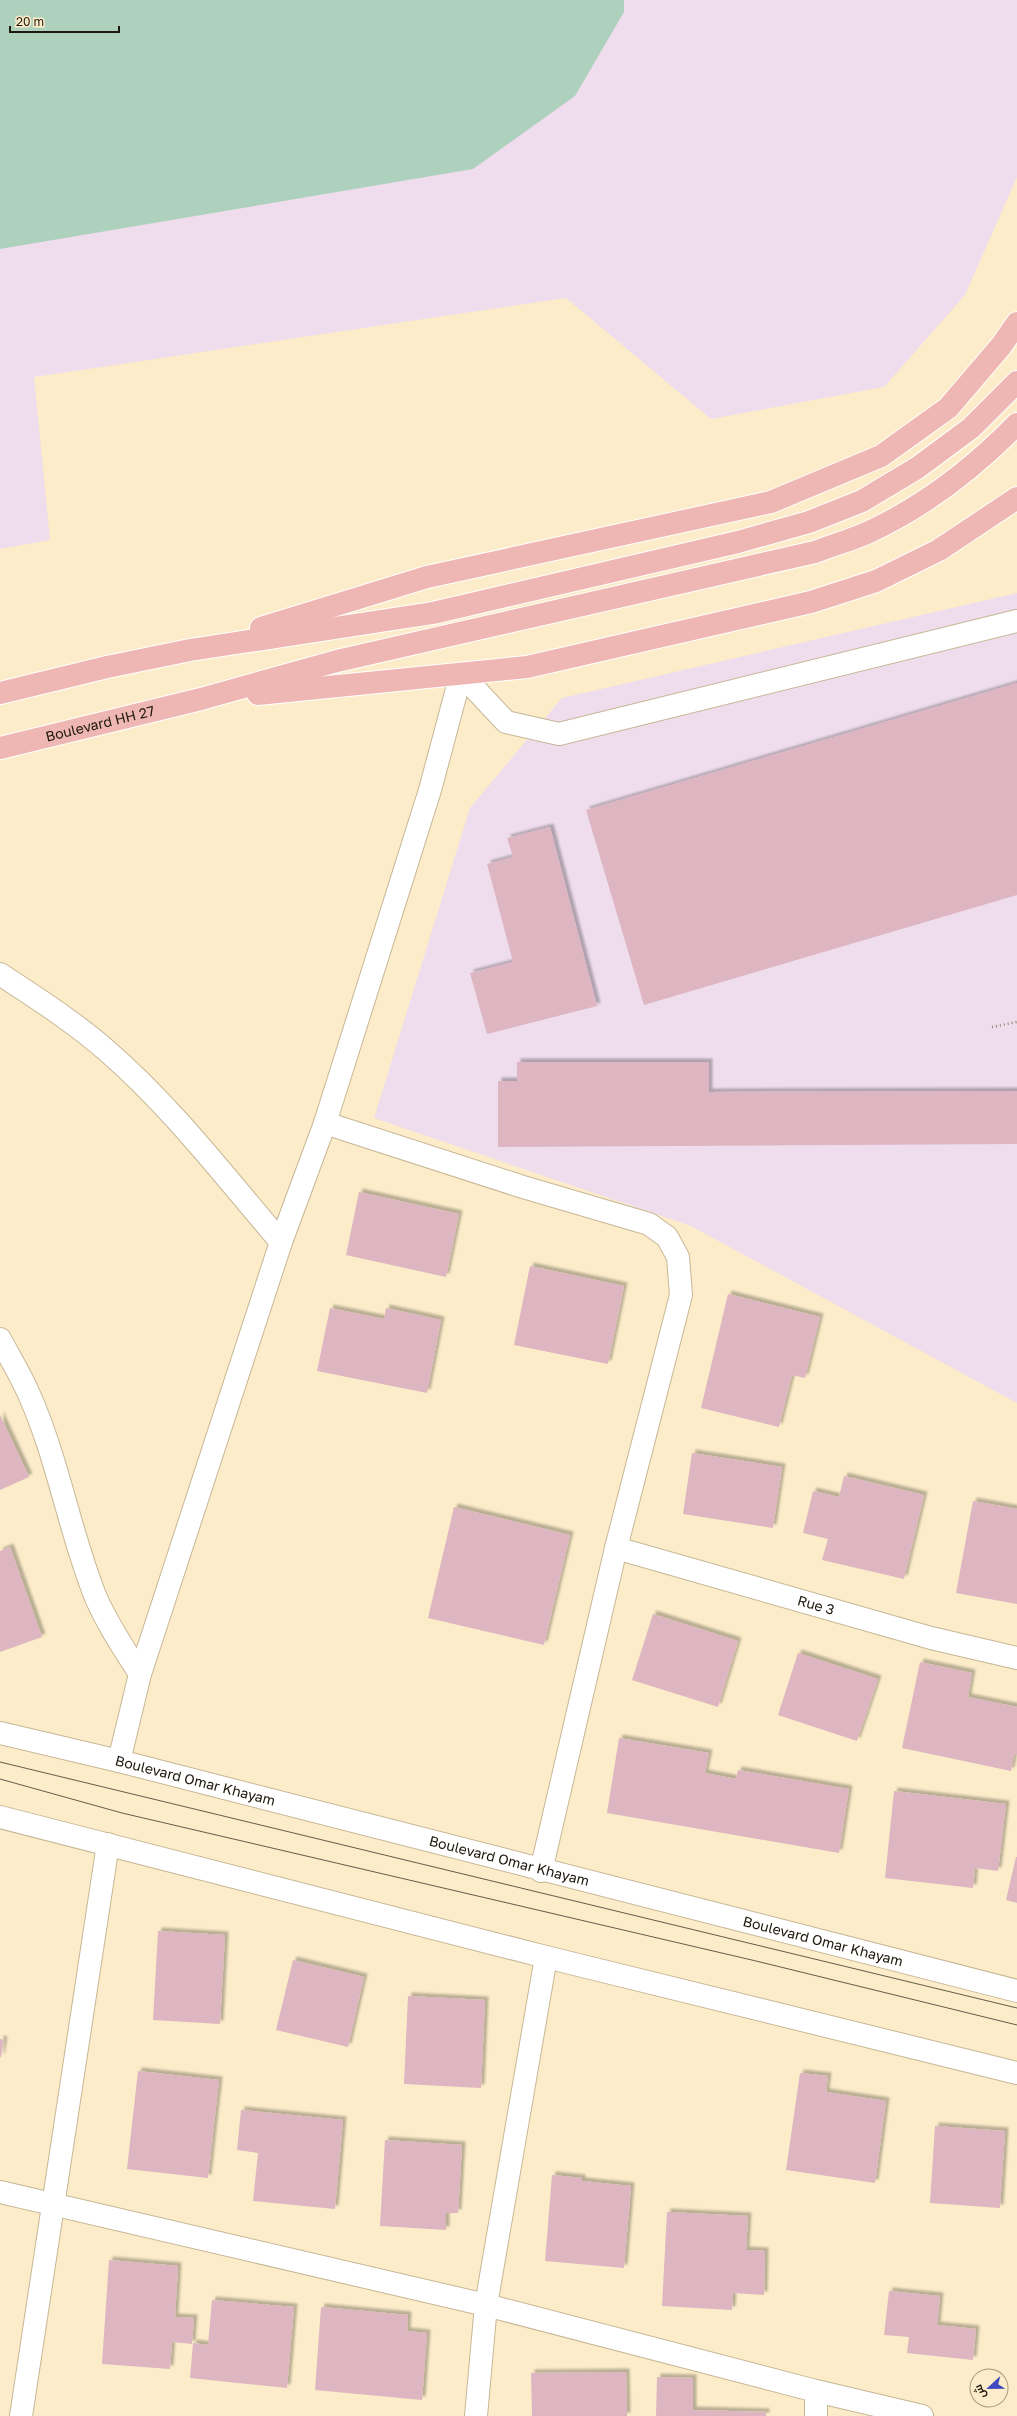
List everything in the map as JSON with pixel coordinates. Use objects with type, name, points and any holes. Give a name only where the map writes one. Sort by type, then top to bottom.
[{"type":"main road","points":[[190,650],[427,577],[771,502],[881,456],[948,408],[1001,346],[1017,323]]},
{"type":"main road","points":[[0,693],[107,667],[190,650],[433,613],[738,542],[809,522],[862,501],[917,468],[971,428],[1017,382]]},
{"type":"main road","points":[[201,699],[337,661],[815,552],[870,532],[935,494],[991,450],[1017,424]]},
{"type":"main road","points":[[201,699],[527,667],[811,602],[876,581],[932,553],[1017,498]]},
{"type":"main road","name":"Boulevard HH 27","points":[[0,748],[201,699]]},
{"type":"street","points":[[461,674],[506,722],[559,734],[1017,621]]},
{"type":"street","points":[[119,1761],[140,1674],[281,1242],[325,1123],[430,790],[461,674]]},
{"type":"street","points":[[0,974],[62,1015],[106,1050],[167,1111],[281,1242]]},
{"type":"street","points":[[325,1123],[523,1187],[649,1224],[667,1237],[678,1257],[681,1296],[616,1548],[541,1871]]},
{"type":"street","points":[[0,1339],[28,1393],[55,1466],[79,1551],[96,1598],[113,1633],[140,1674]]},
{"type":"street","name":"Rue 3","points":[[616,1548],[931,1638],[1017,1658]]},
{"type":"street","name":"Boulevard Omar Khayam","points":[[0,1733],[119,1761],[541,1871],[1017,1991]]},
{"type":"street","points":[[0,1817],[546,1957],[1017,2073]]},
{"type":"street","points":[[21,2416],[108,1844]]},
{"type":"street","points":[[476,2416],[486,2306],[546,1957]]},
{"type":"street","points":[[0,2192],[53,2206],[486,2306],[816,2391],[922,2416]]},
{"type":"street","points":[[816,2391],[816,2416]]},
{"type":"path","points":[[992,1027],[1017,1022]]},
{"type":"shaded area","points":[[0,0],[1017,0],[1017,177],[965,295],[884,387],[711,419],[566,298],[34,377],[50,540],[0,549]]},
{"type":"shaded area","points":[[1017,593],[1017,1403],[691,1226],[374,1118],[470,808],[562,698]]},
{"type":"green space","points":[[0,0],[624,0],[624,12],[575,96],[473,169],[0,249]]},
{"type":"building","points":[[1017,683],[1017,895],[644,1005],[586,810]]},
{"type":"building","points":[[550,827],[597,1006],[487,1034],[470,973],[513,962],[487,864],[513,857],[507,838]]},
{"type":"building","points":[[517,1062],[709,1062],[709,1092],[1017,1091],[1017,1144],[498,1147],[498,1081],[517,1081]]},
{"type":"building","points":[[359,1192],[459,1214],[446,1277],[346,1255]]},
{"type":"building","points":[[530,1266],[624,1286],[608,1364],[514,1345]]},
{"type":"building","points":[[728,1294],[820,1317],[805,1378],[792,1375],[779,1427],[701,1408]]},
{"type":"building","points":[[330,1308],[384,1319],[386,1308],[441,1320],[427,1393],[317,1371]]},
{"type":"building","points":[[0,1415],[29,1477],[0,1490]]},
{"type":"building","points":[[692,1453],[782,1467],[773,1528],[683,1514]]},
{"type":"building","points":[[844,1476],[924,1495],[904,1579],[822,1560],[828,1539],[803,1533],[813,1491],[839,1497]]},
{"type":"building","points":[[973,1501],[1017,1509],[1017,1604],[956,1593]]},
{"type":"building","points":[[454,1507],[570,1535],[544,1645],[428,1618]]},
{"type":"building","points":[[10,1547],[42,1637],[0,1652],[0,1551]]},
{"type":"building","points":[[653,1614],[738,1641],[718,1707],[632,1680]]},
{"type":"building","points":[[798,1653],[878,1679],[857,1741],[778,1715]]},
{"type":"building","points":[[920,1662],[972,1673],[968,1697],[1017,1707],[1017,1755],[1014,1754],[1011,1771],[902,1748]]},
{"type":"building","points":[[619,1738],[709,1753],[705,1773],[736,1779],[738,1770],[849,1789],[839,1853],[607,1813]]},
{"type":"building","points":[[894,1791],[1006,1804],[998,1871],[975,1868],[973,1888],[885,1878]]},
{"type":"building","points":[[1017,1857],[1017,1903],[1006,1900]]},
{"type":"building","points":[[158,1931],[225,1935],[220,2024],[153,2020]]},
{"type":"building","points":[[293,1960],[364,1977],[348,2047],[276,2030]]},
{"type":"building","points":[[408,1996],[485,2000],[481,2088],[404,2084]]},
{"type":"building","points":[[0,2039],[4,2040],[1,2057],[0,2057]]},
{"type":"building","points":[[138,2071],[219,2080],[208,2178],[127,2169]]},
{"type":"building","points":[[800,2073],[828,2076],[826,2092],[886,2101],[875,2183],[786,2170]]},
{"type":"building","points":[[241,2110],[343,2120],[335,2209],[253,2201],[258,2153],[237,2150]]},
{"type":"building","points":[[935,2126],[1005,2131],[1000,2208],[930,2203]]},
{"type":"building","points":[[385,2140],[462,2145],[458,2213],[446,2213],[446,2230],[380,2226]]},
{"type":"building","points":[[552,2175],[582,2178],[582,2181],[631,2186],[624,2268],[545,2261]]},
{"type":"building","points":[[667,2212],[748,2216],[746,2250],[765,2251],[764,2295],[733,2293],[732,2310],[662,2306]]},
{"type":"building","points":[[109,2260],[178,2266],[175,2317],[194,2318],[192,2344],[172,2342],[170,2369],[102,2364]]},
{"type":"building","points":[[889,2291],[940,2296],[937,2325],[976,2329],[973,2360],[907,2353],[909,2337],[884,2335]]},
{"type":"building","points":[[212,2300],[294,2307],[287,2388],[190,2378],[193,2343],[208,2345]]},
{"type":"building","points":[[321,2307],[408,2315],[407,2331],[427,2333],[422,2400],[315,2390]]},
{"type":"building","points":[[626,2372],[627,2416],[532,2416],[531,2373]]},
{"type":"building","points":[[657,2377],[693,2378],[693,2410],[766,2412],[766,2416],[656,2416]]},
{"type":"tram line","points":[[0,1762],[1017,2008]]},
{"type":"tram line","points":[[0,1779],[122,1813],[756,1961],[1017,2025]]}]
